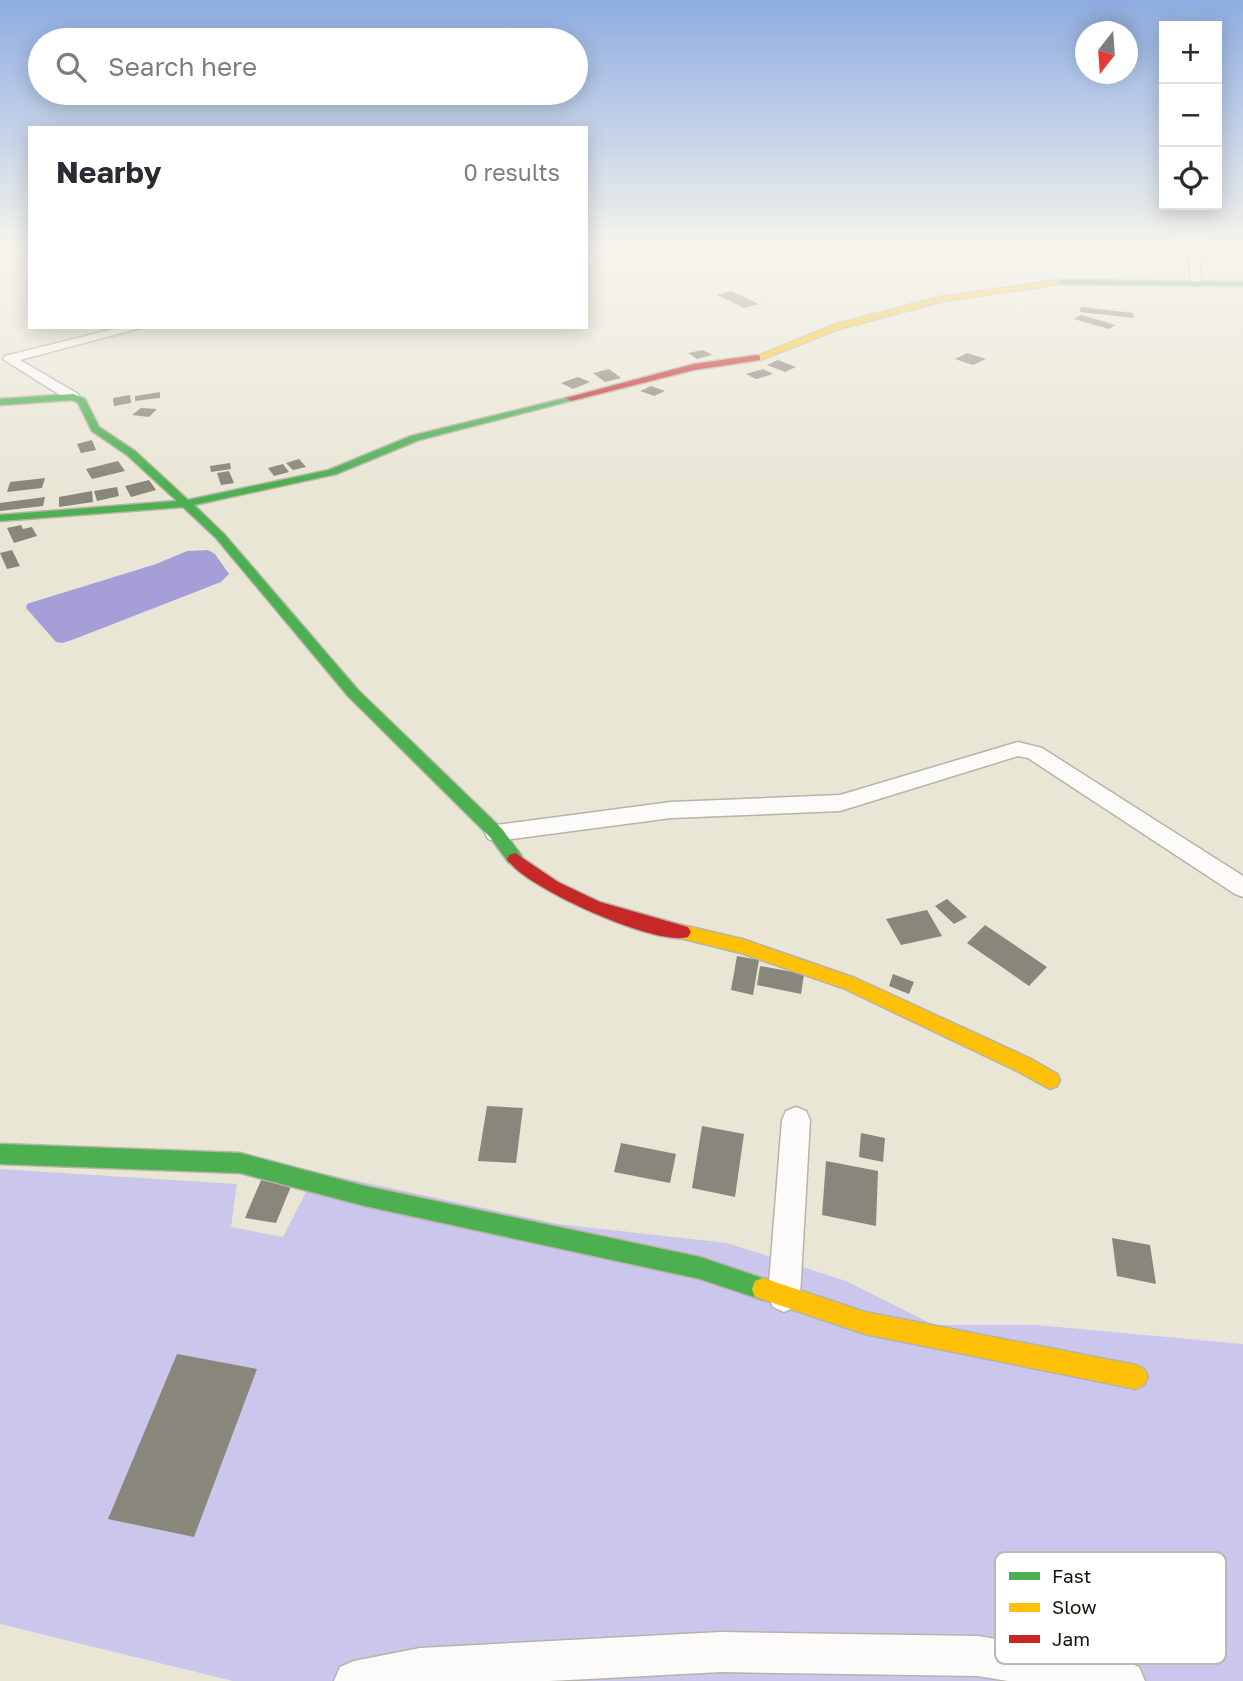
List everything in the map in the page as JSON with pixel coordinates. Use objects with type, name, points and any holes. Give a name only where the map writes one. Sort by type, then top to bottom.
[{"type":"street","points":[[0,519],[185,504],[332,472],[415,438],[694,367],[763,357],[832,328]]},
{"type":"street","points":[[4,357],[129,329]]},
{"type":"street","points":[[4,357],[82,401],[96,429],[131,453],[220,536],[353,693],[496,833],[515,859],[535,877],[628,920],[742,946],[849,983],[1024,1065],[1050,1080]]},
{"type":"street","points":[[0,402],[73,397]]},
{"type":"street","points":[[496,833],[671,810],[840,803],[1022,750],[1035,753],[1243,888]]},
{"type":"street","points":[[784,1296],[796,1120]]},
{"type":"street","points":[[0,1154],[240,1163],[365,1196],[700,1268],[865,1323],[1136,1377]]},
{"type":"street","points":[[354,1681],[420,1668],[721,1652],[978,1656],[995,1659]]},
{"type":"street","points":[[1025,1664],[1125,1681]]},
{"type":"shaded area","points":[[208,550],[215,554],[229,574],[221,582],[72,640],[56,642],[26,608],[27,604],[156,564],[187,551]]},
{"type":"shaded area","points":[[0,1169],[237,1184],[231,1227],[283,1237],[316,1172],[558,1224],[727,1243],[846,1281],[934,1325],[1037,1325],[1243,1344],[1243,1681],[233,1681],[0,1624]]},
{"type":"building","points":[[703,350],[712,355],[697,359],[688,353]]},
{"type":"building","points":[[967,353],[986,359],[973,365],[955,359]]},
{"type":"building","points":[[778,360],[796,367],[785,372],[767,365]]},
{"type":"building","points":[[609,369],[621,378],[605,382],[593,373]]},
{"type":"building","points":[[763,369],[773,374],[756,379],[746,374]]},
{"type":"building","points":[[578,377],[590,382],[573,389],[561,383]]},
{"type":"building","points":[[651,386],[665,391],[654,396],[640,391]]},
{"type":"building","points":[[160,392],[160,398],[135,401],[135,396]]},
{"type":"building","points":[[130,395],[131,403],[114,406],[113,398]]},
{"type":"building","points":[[141,408],[157,409],[149,417],[132,415]]},
{"type":"building","points":[[92,440],[96,450],[81,453],[77,444]]},
{"type":"building","points":[[299,459],[306,467],[293,470],[286,463]]},
{"type":"building","points":[[118,461],[125,471],[92,479],[86,469]]},
{"type":"building","points":[[230,463],[231,469],[211,472],[210,466]]},
{"type":"building","points":[[283,464],[289,472],[274,476],[268,468]]},
{"type":"building","points":[[229,471],[234,483],[221,485],[217,473]]},
{"type":"building","points":[[45,478],[42,488],[7,492],[10,482]]},
{"type":"building","points":[[149,480],[156,490],[131,497],[125,486]]},
{"type":"building","points":[[117,487],[119,496],[97,501],[94,491]]},
{"type":"building","points":[[92,491],[93,502],[59,507],[59,497]]},
{"type":"building","points":[[45,497],[43,506],[0,511],[0,503]]},
{"type":"building","points":[[21,525],[23,529],[32,527],[37,536],[14,543],[7,528]]},
{"type":"building","points":[[12,550],[20,566],[7,569],[0,553]]},
{"type":"building","points":[[947,899],[967,917],[954,924],[935,906]]},
{"type":"building","points":[[927,910],[942,936],[901,945],[886,919]]},
{"type":"building","points":[[985,925],[1047,967],[1029,986],[967,943]]},
{"type":"building","points":[[737,956],[759,960],[753,995],[731,990]]},
{"type":"building","points":[[760,966],[804,974],[801,994],[757,985]]},
{"type":"building","points":[[893,974],[914,982],[909,994],[889,986]]},
{"type":"building","points":[[487,1106],[523,1108],[516,1163],[478,1161]]},
{"type":"building","points":[[702,1126],[744,1134],[735,1197],[692,1188]]},
{"type":"building","points":[[861,1133],[885,1138],[883,1162],[859,1157]]},
{"type":"building","points":[[621,1143],[676,1154],[670,1183],[614,1172]]},
{"type":"building","points":[[826,1161],[878,1171],[876,1226],[822,1215]]},
{"type":"building","points":[[262,1178],[292,1184],[276,1223],[245,1218]]},
{"type":"building","points":[[1112,1238],[1150,1245],[1156,1284],[1117,1276]]},
{"type":"building","points":[[177,1354],[257,1369],[194,1537],[108,1519]]},
{"type":"traffic: fast","points":[[0,402],[73,397],[82,401],[95,429],[131,453],[220,536],[353,693],[496,833],[515,859]]},
{"type":"traffic: fast","points":[[0,518],[185,504],[332,472],[415,438],[571,398]]},
{"type":"traffic: fast","points":[[0,1154],[240,1163],[365,1196],[700,1268],[763,1289]]},
{"type":"traffic: slow","points":[[757,358],[835,327]]},
{"type":"traffic: slow","points":[[682,932],[742,946],[849,983],[1024,1065],[1050,1080]]},
{"type":"traffic: slow","points":[[763,1289],[865,1323],[1136,1377]]},
{"type":"traffic: jam","points":[[571,398],[694,367],[757,358]]},
{"type":"traffic: jam","points":[[515,859],[533,874],[572,897],[615,914],[682,932]]}]
